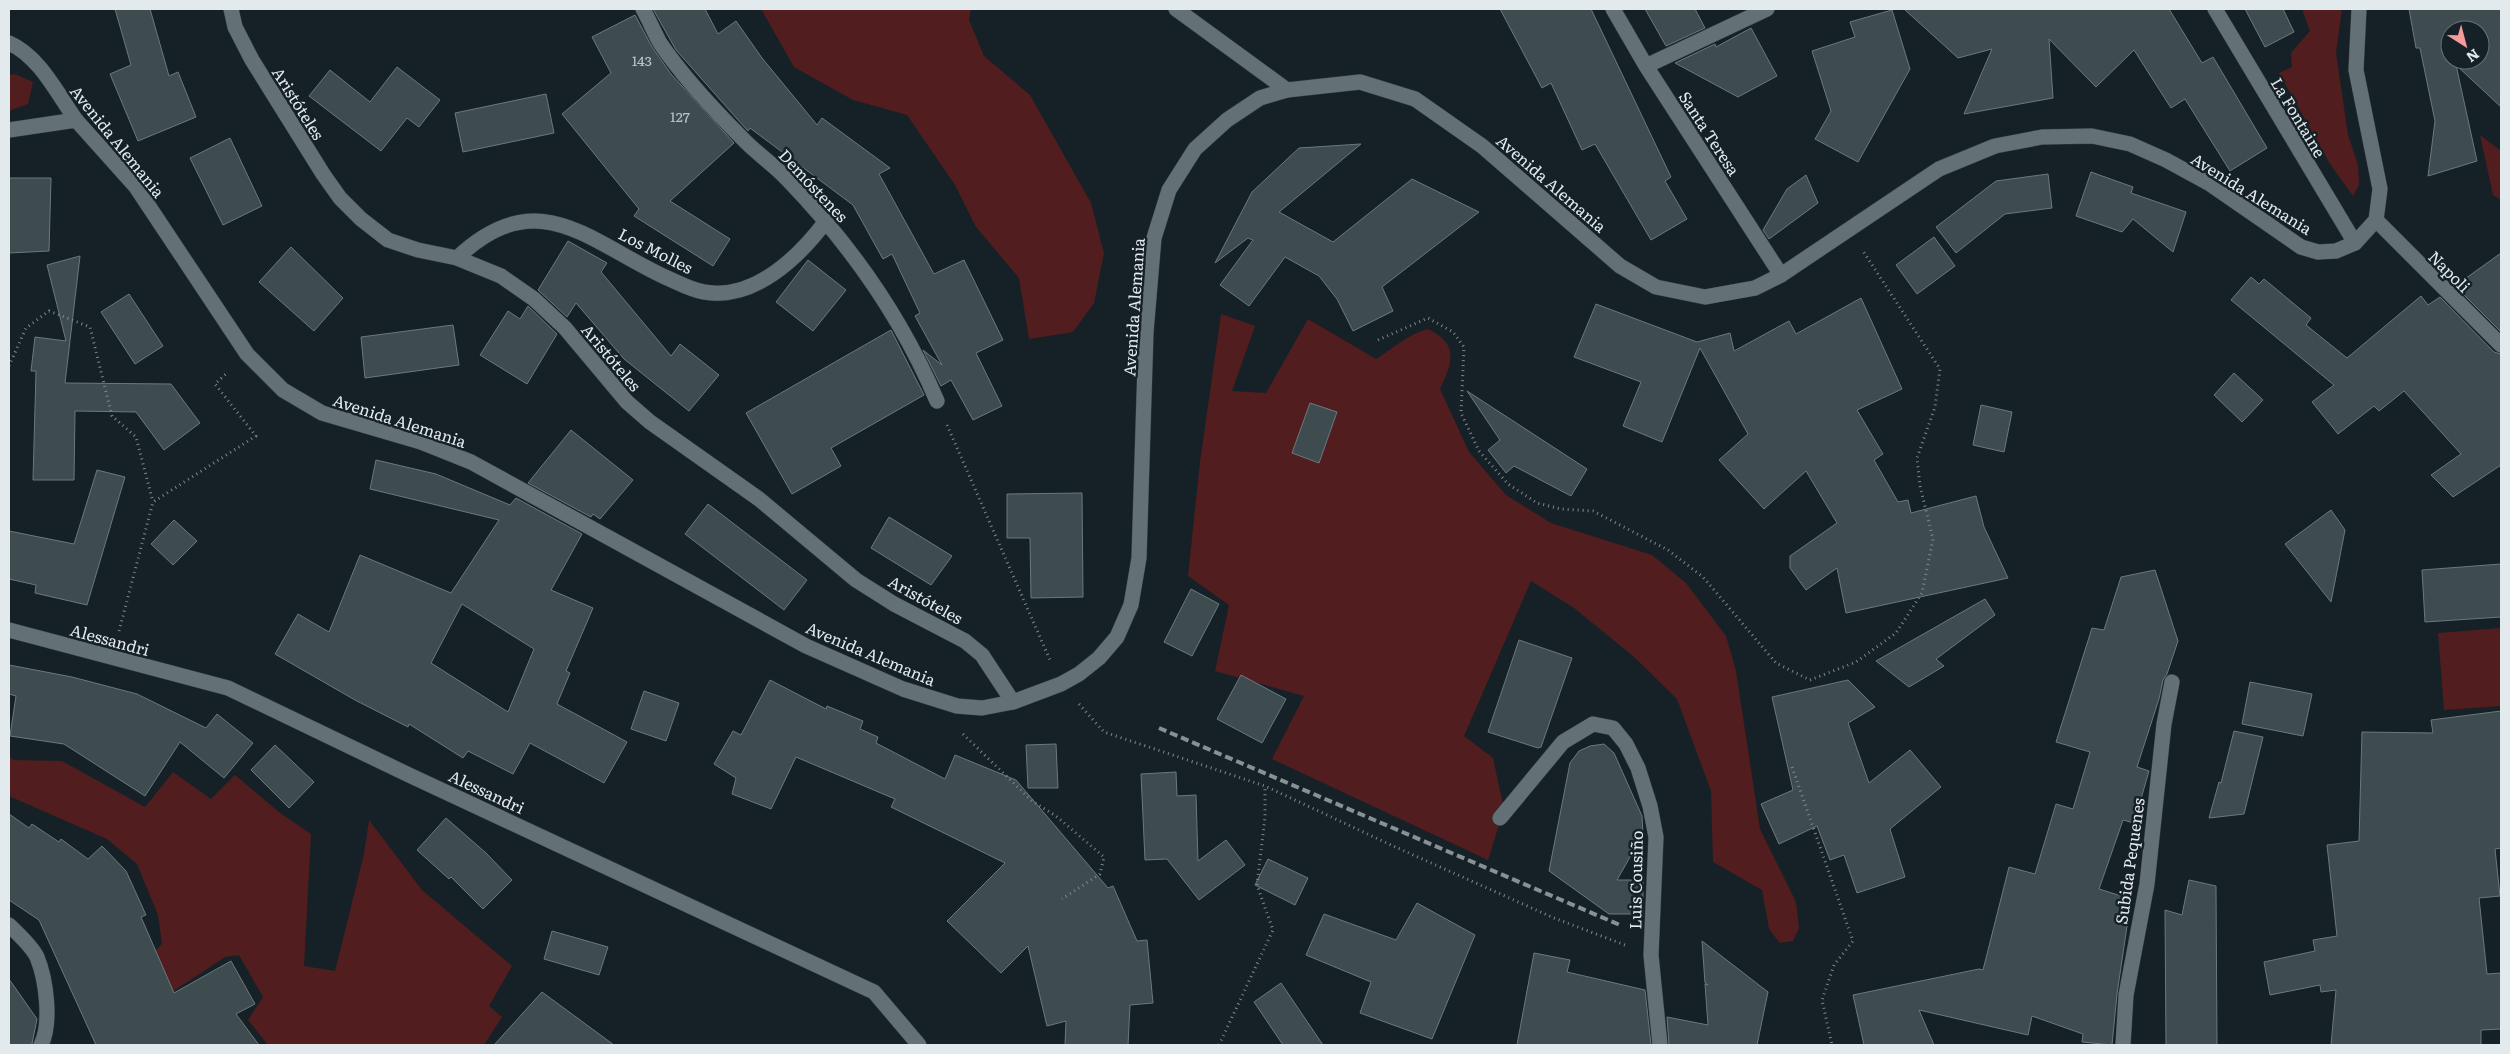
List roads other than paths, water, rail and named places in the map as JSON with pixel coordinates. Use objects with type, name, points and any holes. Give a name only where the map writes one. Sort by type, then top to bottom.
[{"type":"street","name":"Aristóteles","points":[[231,9],[235,27],[252,60],[340,198],[362,219],[388,240],[457,258],[502,276],[534,299],[564,328],[626,402],[650,422],[759,499],[856,580],[894,604],[965,641],[982,655],[1013,702]]},
{"type":"street","name":"Demóstenes","points":[[644,9],[660,42],[692,84],[743,139],[786,177],[826,221],[866,274],[902,328],[937,401]]},
{"type":"street","points":[[1176,9],[1287,90]]},
{"type":"street","name":"Santa Teresa","points":[[1614,9],[1646,66],[1781,275]]},
{"type":"street","points":[[1646,66],[1767,9]]},
{"type":"street","name":"La Fontaine","points":[[2214,9],[2355,243]]},
{"type":"street","points":[[2359,9],[2356,70],[2363,112],[2376,157],[2380,189],[2376,220]]},
{"type":"street","name":"Avenida Alemania","points":[[9,43],[20,48],[42,71],[76,120],[136,187],[247,354],[283,390],[322,412],[421,442],[471,462],[806,646],[903,689],[957,706],[982,708],[1013,702],[1061,684],[1079,674],[1099,658],[1117,637],[1131,605],[1139,558],[1146,332],[1154,238],[1169,190],[1195,149],[1227,120],[1260,98],[1287,90],[1360,82],[1415,99],[1482,146],[1620,266],[1656,287],[1705,297],[1755,288],[1781,275],[1939,169],[1995,146],[2042,137],[2092,136],[2130,144],[2166,160],[2210,184],[2300,247],[2318,252],[2336,251],[2355,243],[2376,220]]},
{"type":"street","points":[[9,130],[76,120]]},
{"type":"street","name":"Los Molles","points":[[457,258],[474,241],[493,230],[531,220],[557,223],[593,236],[643,266],[682,284],[704,292],[723,292],[751,286],[781,269],[808,244],[826,221]]},
{"type":"street","name":"Napoli","points":[[2376,220],[2501,345]]},
{"type":"street","name":"Alessandri","points":[[9,630],[228,688],[409,775],[874,992],[919,1045]]},
{"type":"street","name":"Subida Pequenes","points":[[2123,1045],[2126,995],[2147,884],[2164,724],[2172,682]]},
{"type":"street","name":"Luis Cousiño","points":[[1500,818],[1563,742],[1594,724],[1613,728],[1626,744],[1638,768],[1650,806],[1656,837],[1651,955],[1660,1045]]},
{"type":"street","points":[[9,925],[36,956],[45,983],[46,1007],[42,1042]]},
{"type":"railway","points":[[1159,728],[1620,925]]}]
